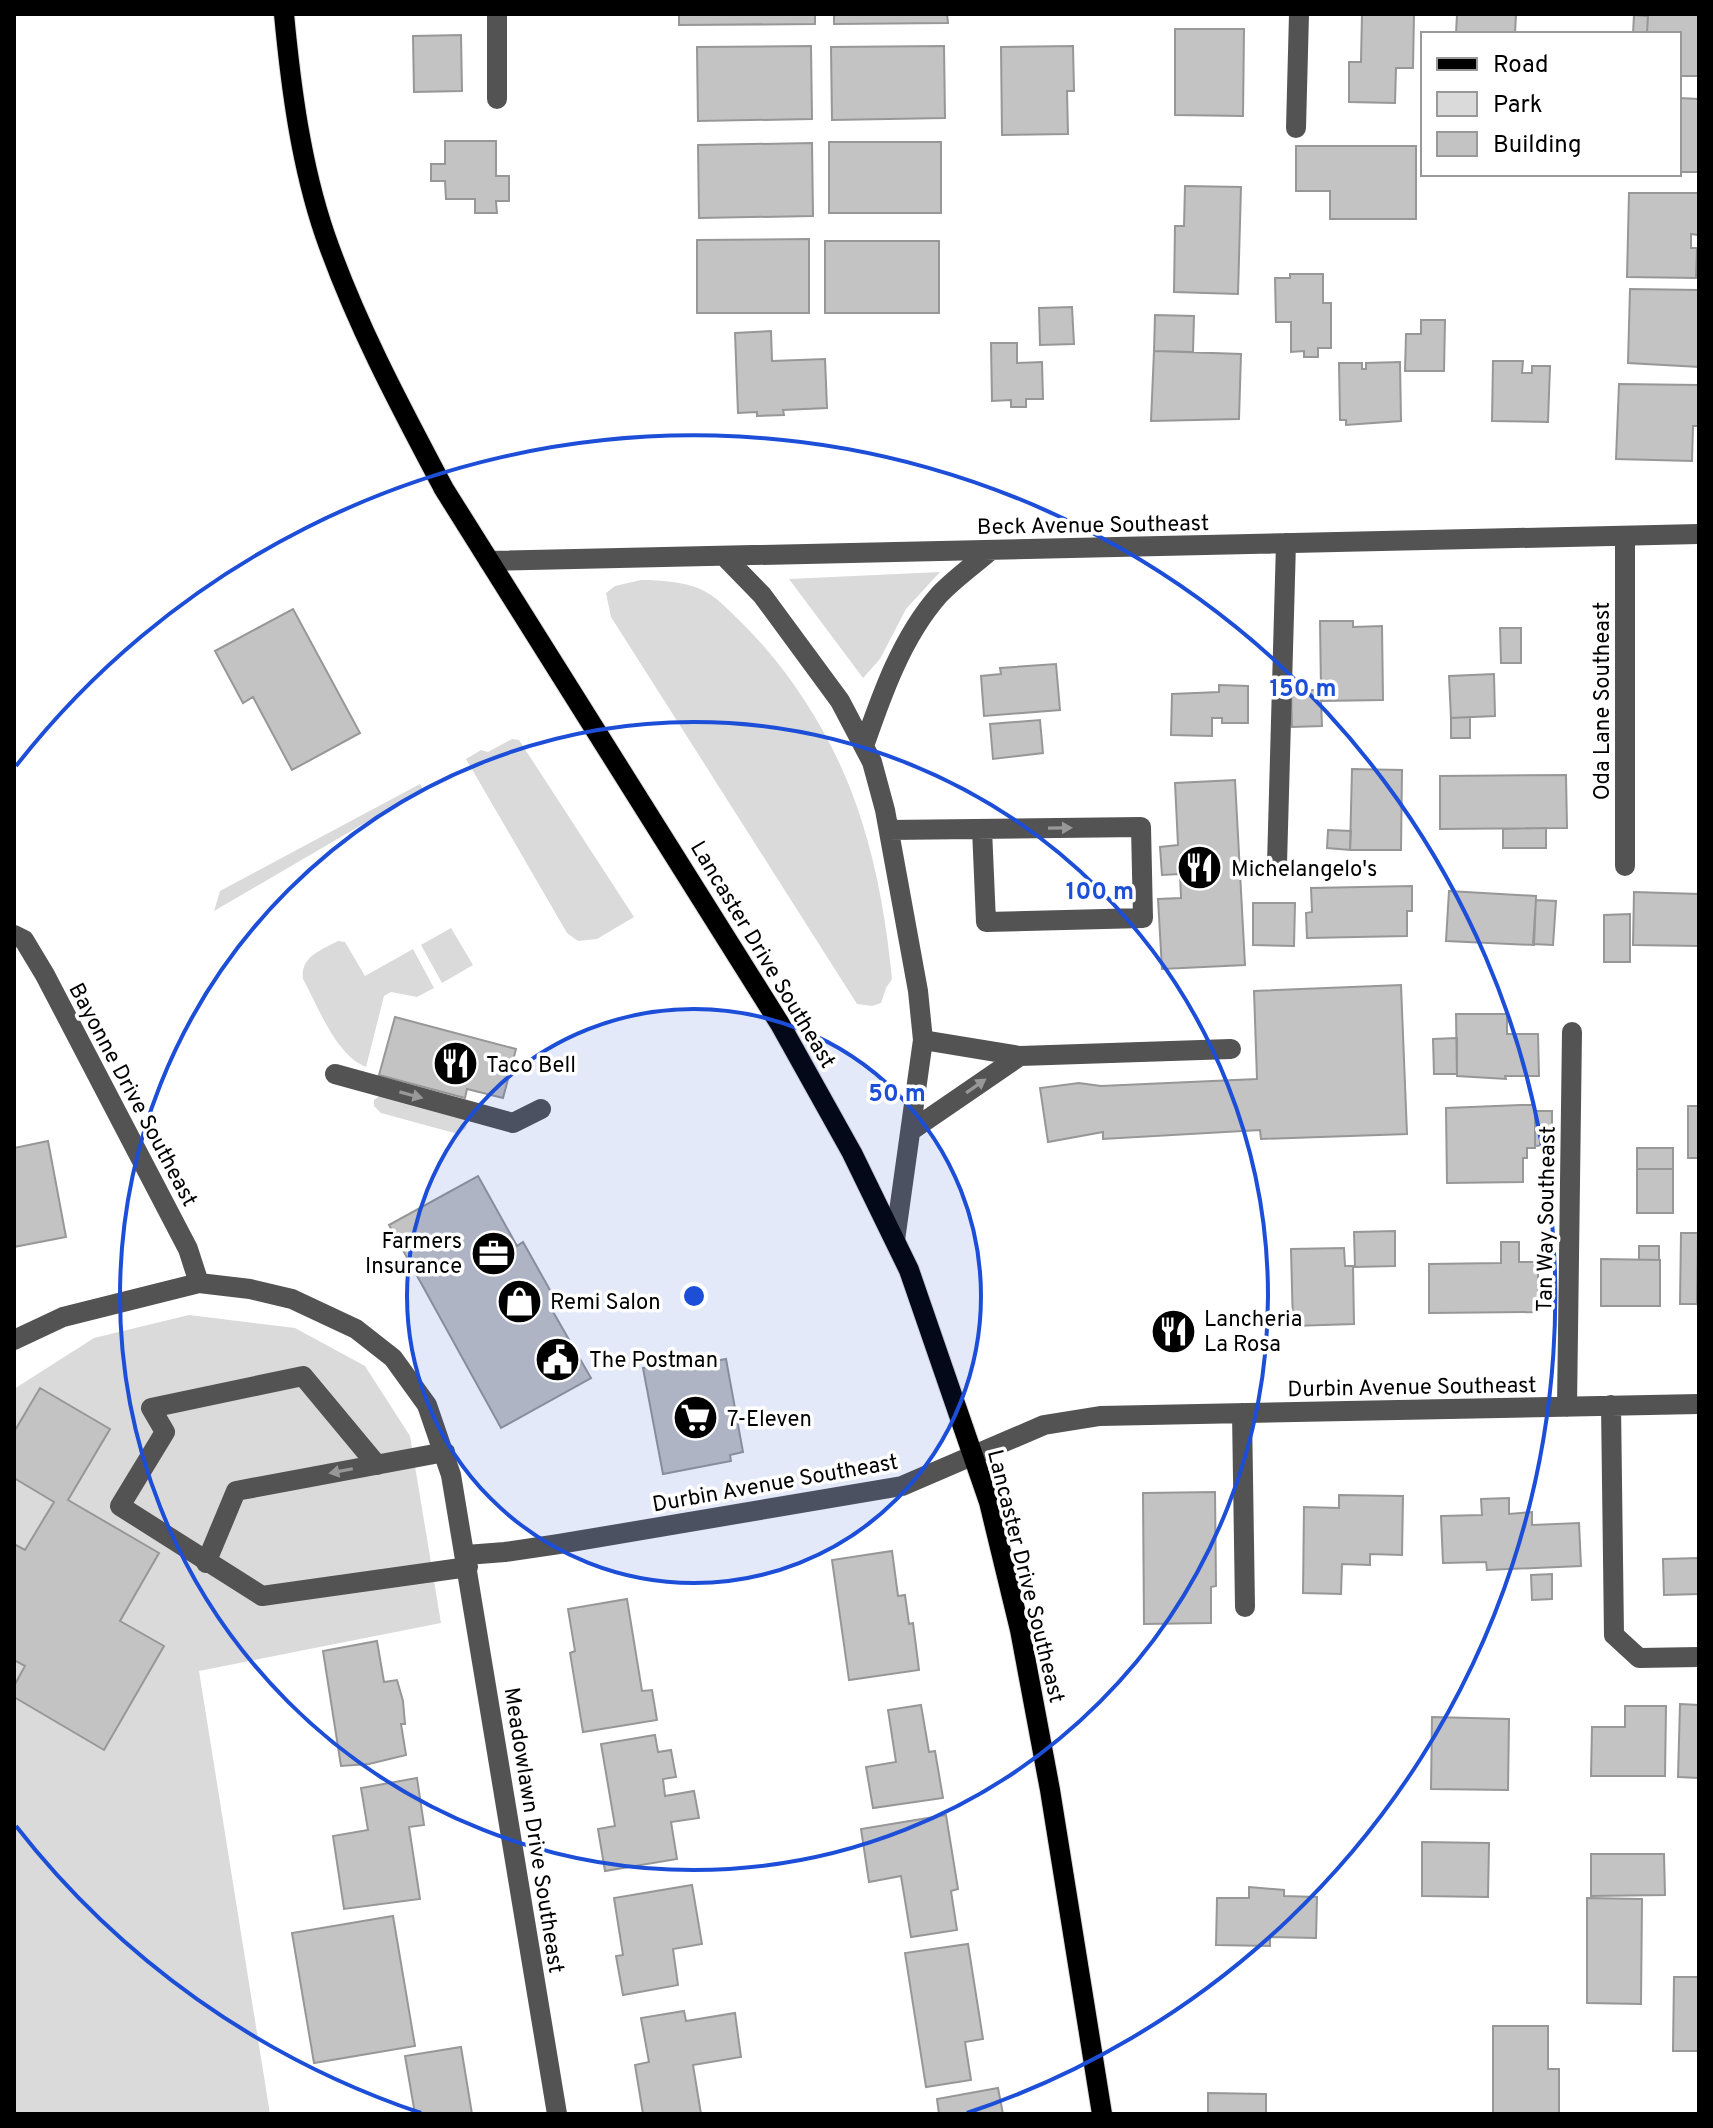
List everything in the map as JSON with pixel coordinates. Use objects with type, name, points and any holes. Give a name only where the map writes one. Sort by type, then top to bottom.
[{"type":"main road","name":"Lancaster Drive Southeast","points":[[284,14],[294,95],[309,173],[330,248],[358,320],[444,489],[780,1024],[846,1140],[895,1240],[931,1330],[989,1502],[1020,1630],[1050,1790],[1102,2114]]},
{"type":"street","points":[[497,14],[497,99]]},
{"type":"street","points":[[1296,128],[1299,14]]},
{"type":"street","name":"Beck Avenue Southeast","points":[[489,561],[1699,534]]},
{"type":"street","name":"Oda Lane Southeast","points":[[1625,536],[1625,866]]},
{"type":"street","points":[[1277,864],[1286,543]]},
{"type":"street","points":[[864,746],[881,699],[916,627],[940,595],[991,550]]},
{"type":"street","points":[[724,556],[762,595],[840,701],[872,762],[889,830],[918,991],[923,1040],[895,1240]]},
{"type":"street","points":[[889,830],[1141,827],[1143,918],[986,922],[982,829]]},
{"type":"street","name":"Bayonne Drive Southeast","points":[[14,935],[24,940],[45,975],[188,1249],[199,1283]]},
{"type":"street","name":"Tan Way Southeast","points":[[1567,1407],[1572,1032]]},
{"type":"street","points":[[923,1040],[1020,1056],[1231,1049]]},
{"type":"street","points":[[912,1130],[1020,1056]]},
{"type":"street","points":[[335,1074],[513,1123],[541,1109]]},
{"type":"street","points":[[14,1340],[63,1317],[199,1283],[250,1289],[292,1299],[356,1329],[393,1358],[427,1405],[445,1452],[467,1561]]},
{"type":"street","name":"Durbin Avenue Southeast","points":[[377,1465],[303,1376],[151,1408],[165,1432],[120,1506],[262,1596],[902,1486],[1044,1425],[1100,1416],[1699,1404]]},
{"type":"street","points":[[1611,1405],[1614,1635],[1639,1658],[1699,1657]]},
{"type":"street","points":[[1242,1413],[1245,1607]]},
{"type":"street","points":[[206,1563],[236,1491],[445,1452]]},
{"type":"street","name":"Meadowlawn Drive Southeast","points":[[467,1561],[557,2114]]},
{"type":"green space","points":[[940,572],[906,609],[880,659],[863,678],[789,579]]},
{"type":"green space","points":[[641,580],[691,586],[720,602],[779,664],[828,740],[852,794],[877,880],[892,979],[881,1003],[872,1006],[857,1004],[611,617],[606,593],[615,586]]},
{"type":"green space","points":[[512,739],[519,740],[634,917],[597,939],[578,941],[567,933],[466,759]]},
{"type":"green space","points":[[420,784],[423,789],[214,911],[220,891]]},
{"type":"green space","points":[[451,928],[473,965],[442,983],[421,945]]},
{"type":"green space","points":[[338,941],[345,942],[365,976],[413,949],[434,988],[417,997],[391,992],[384,996],[366,1067],[355,1061],[337,1041],[303,979],[308,960]]},
{"type":"green space","points":[[381,1095],[463,1117],[466,1128],[458,1134],[381,1113],[374,1106],[374,1100]]},
{"type":"green space","points":[[189,1315],[295,1328],[365,1366],[410,1436],[441,1623],[199,1671],[270,2114],[14,2114],[14,1389],[94,1338]]},
{"type":"building","points":[[679,14],[815,14],[815,24],[679,25]]},
{"type":"building","points":[[834,14],[947,14],[948,23],[834,24]]},
{"type":"building","points":[[1362,14],[1414,14],[1413,68],[1396,68],[1395,103],[1349,102],[1349,62],[1361,62]]},
{"type":"building","points":[[1457,14],[1516,14],[1515,32],[1456,32]]},
{"type":"building","points":[[1648,14],[1699,14],[1699,76],[1681,76],[1681,32],[1647,32]]},
{"type":"building","points":[[1634,15],[1648,16],[1647,32],[1633,32]]},
{"type":"building","points":[[1175,29],[1244,29],[1243,116],[1175,115]]},
{"type":"building","points":[[461,35],[462,91],[414,92],[413,36]]},
{"type":"building","points":[[811,46],[812,119],[698,121],[697,47]]},
{"type":"building","points":[[944,46],[945,118],[832,120],[831,47]]},
{"type":"building","points":[[1073,46],[1074,91],[1067,91],[1068,134],[1002,135],[1001,47]]},
{"type":"building","points":[[1681,98],[1699,99],[1699,172],[1681,172]]},
{"type":"building","points":[[445,141],[496,141],[496,176],[509,176],[509,201],[496,201],[497,213],[475,213],[475,199],[446,199],[445,181],[431,181],[431,164],[445,164]]},
{"type":"building","points":[[829,142],[941,142],[941,213],[829,213]]},
{"type":"building","points":[[812,143],[813,216],[699,218],[698,145]]},
{"type":"building","points":[[1296,146],[1416,146],[1416,219],[1330,219],[1330,191],[1296,191]]},
{"type":"building","points":[[1185,186],[1241,187],[1238,294],[1174,292],[1175,226],[1184,226]]},
{"type":"building","points":[[1629,193],[1699,193],[1699,235],[1691,234],[1691,248],[1697,248],[1696,278],[1627,277]]},
{"type":"building","points":[[809,239],[809,313],[697,313],[697,240]]},
{"type":"building","points":[[825,241],[939,241],[939,313],[825,313]]},
{"type":"building","points":[[1290,274],[1323,274],[1323,303],[1331,303],[1331,348],[1318,348],[1318,357],[1304,357],[1304,351],[1291,352],[1291,322],[1276,322],[1275,278],[1290,278]]},
{"type":"building","points":[[1630,289],[1699,290],[1699,367],[1628,363]]},
{"type":"building","points":[[1072,307],[1074,344],[1040,345],[1039,308]]},
{"type":"building","points":[[1155,315],[1194,316],[1193,352],[1154,351]]},
{"type":"building","points":[[1421,320],[1445,320],[1444,371],[1405,371],[1406,334],[1421,334]]},
{"type":"building","points":[[771,331],[772,361],[825,359],[827,408],[783,410],[784,415],[738,413],[735,333]]},
{"type":"building","points":[[991,343],[1017,343],[1017,363],[1042,362],[1043,399],[1026,399],[1026,407],[1011,407],[1011,400],[992,401]]},
{"type":"building","points":[[1154,351],[1241,354],[1239,419],[1151,421]]},
{"type":"building","points":[[1493,361],[1523,361],[1522,373],[1532,373],[1532,366],[1550,366],[1548,422],[1492,421]]},
{"type":"building","points":[[1400,362],[1401,421],[1346,425],[1346,420],[1340,420],[1339,363],[1362,363],[1362,369],[1366,369],[1366,363]]},
{"type":"building","points":[[1619,384],[1699,385],[1699,426],[1693,426],[1692,461],[1616,459]]},
{"type":"building","points":[[293,609],[360,733],[292,770],[253,697],[243,703],[215,651]]},
{"type":"building","points":[[1320,621],[1353,621],[1353,627],[1382,626],[1383,700],[1321,701],[1322,726],[1292,727],[1291,690],[1321,690]]},
{"type":"building","points":[[1500,628],[1521,628],[1521,663],[1501,663]]},
{"type":"building","points":[[1056,664],[1060,710],[984,716],[981,676],[1001,674],[1000,668]]},
{"type":"building","points":[[1494,674],[1495,716],[1451,718],[1449,676]]},
{"type":"building","points":[[1219,685],[1248,686],[1248,723],[1222,723],[1222,718],[1212,718],[1212,736],[1171,735],[1172,694],[1219,692]]},
{"type":"building","points":[[1470,717],[1470,738],[1451,738],[1451,718]]},
{"type":"building","points":[[1040,720],[1043,753],[993,759],[990,724]]},
{"type":"building","points":[[1352,769],[1402,770],[1401,850],[1350,850]]},
{"type":"building","points":[[1566,775],[1567,828],[1440,829],[1440,776]]},
{"type":"building","points":[[1235,780],[1245,965],[1162,969],[1158,899],[1181,898],[1180,874],[1162,875],[1160,847],[1178,845],[1175,783]]},
{"type":"building","points":[[1546,828],[1546,848],[1503,848],[1503,829]]},
{"type":"building","points":[[1328,830],[1351,831],[1350,850],[1327,848]]},
{"type":"building","points":[[1412,886],[1412,911],[1407,911],[1407,936],[1307,938],[1306,913],[1312,912],[1311,888]]},
{"type":"building","points":[[1449,891],[1536,896],[1534,945],[1446,941]]},
{"type":"building","points":[[1634,892],[1699,894],[1699,946],[1633,945]]},
{"type":"building","points":[[1536,900],[1556,901],[1553,945],[1533,944]]},
{"type":"building","points":[[1253,903],[1295,903],[1294,946],[1253,945]]},
{"type":"building","points":[[1630,914],[1630,962],[1604,962],[1604,915]]},
{"type":"building","points":[[1401,985],[1407,1134],[1261,1139],[1260,1130],[1103,1139],[1103,1132],[1048,1142],[1040,1088],[1079,1083],[1101,1086],[1257,1079],[1254,991]]},
{"type":"building","points":[[1456,1014],[1507,1014],[1507,1034],[1538,1034],[1539,1076],[1505,1076],[1506,1079],[1457,1076]]},
{"type":"building","points":[[395,1017],[516,1049],[503,1098],[467,1089],[465,1098],[379,1075]]},
{"type":"building","points":[[1457,1038],[1457,1074],[1434,1074],[1433,1039]]},
{"type":"building","points":[[1534,1105],[1535,1148],[1527,1148],[1527,1158],[1523,1158],[1523,1182],[1447,1183],[1446,1108]]},
{"type":"building","points":[[1688,1106],[1699,1106],[1699,1158],[1688,1158]]},
{"type":"building","points":[[1535,1111],[1552,1111],[1552,1145],[1535,1146]]},
{"type":"building","points":[[48,1141],[66,1237],[14,1247],[14,1148]]},
{"type":"building","points":[[1637,1148],[1673,1148],[1673,1169],[1637,1169]]},
{"type":"building","points":[[1637,1169],[1673,1169],[1673,1213],[1637,1213]]},
{"type":"building","points":[[478,1176],[517,1246],[523,1242],[559,1306],[552,1310],[591,1378],[501,1428],[389,1225]]},
{"type":"building","points":[[1395,1231],[1395,1266],[1355,1267],[1354,1232]]},
{"type":"building","points":[[1699,1231],[1699,1307],[1697,1304]]},
{"type":"building","points":[[1681,1233],[1698,1233],[1697,1304],[1680,1304]]},
{"type":"building","points":[[1501,1242],[1519,1242],[1519,1262],[1538,1262],[1538,1312],[1429,1313],[1429,1264],[1501,1263]]},
{"type":"building","points":[[1639,1246],[1659,1246],[1659,1260],[1639,1260]]},
{"type":"building","points":[[1344,1248],[1345,1266],[1353,1266],[1354,1324],[1293,1326],[1291,1249]]},
{"type":"building","points":[[1601,1259],[1660,1260],[1660,1306],[1601,1306]]},
{"type":"building","points":[[713,1354],[715,1361],[726,1359],[743,1452],[730,1455],[731,1461],[663,1474],[643,1368]]},
{"type":"building","points":[[40,1388],[110,1429],[68,1500],[159,1553],[120,1621],[164,1646],[104,1750],[14,1697],[14,1686],[25,1666],[14,1660],[14,1544],[25,1550],[54,1502],[14,1478],[14,1432]]},
{"type":"building","points":[[1215,1492],[1216,1586],[1211,1587],[1211,1623],[1144,1624],[1143,1493]]},
{"type":"building","points":[[1339,1495],[1403,1496],[1402,1555],[1370,1554],[1370,1565],[1342,1564],[1341,1594],[1303,1593],[1304,1507],[1339,1508]]},
{"type":"building","points":[[1509,1498],[1509,1514],[1532,1512],[1532,1525],[1579,1523],[1581,1566],[1487,1570],[1486,1562],[1443,1563],[1441,1516],[1482,1515],[1481,1499]]},
{"type":"building","points":[[892,1551],[898,1596],[905,1595],[909,1624],[913,1623],[919,1670],[849,1680],[832,1560]]},
{"type":"building","points":[[1699,1558],[1699,1594],[1664,1595],[1663,1559]]},
{"type":"building","points":[[1552,1574],[1552,1599],[1532,1600],[1531,1575]]},
{"type":"building","points":[[627,1599],[642,1691],[652,1690],[657,1720],[583,1732],[570,1653],[575,1651],[568,1609]]},
{"type":"building","points":[[377,1641],[384,1682],[397,1680],[403,1701],[405,1724],[401,1724],[406,1755],[369,1764],[341,1766],[323,1651]]},
{"type":"building","points":[[1680,1704],[1699,1705],[1699,1778],[1678,1777]]},
{"type":"building","points":[[921,1705],[929,1752],[935,1751],[943,1798],[873,1808],[866,1767],[896,1762],[888,1710]]},
{"type":"building","points":[[1625,1706],[1666,1706],[1665,1776],[1591,1776],[1592,1727],[1625,1727]]},
{"type":"building","points":[[1432,1717],[1509,1719],[1508,1790],[1431,1789]]},
{"type":"building","points":[[655,1735],[658,1752],[671,1750],[676,1777],[663,1779],[665,1796],[694,1791],[699,1818],[671,1822],[677,1859],[605,1871],[598,1829],[615,1826],[601,1744]]},
{"type":"building","points":[[417,1778],[424,1825],[409,1827],[420,1899],[344,1909],[333,1836],[368,1830],[361,1788]]},
{"type":"building","points":[[946,1815],[958,1889],[951,1891],[957,1930],[911,1937],[901,1876],[869,1882],[861,1829]]},
{"type":"building","points":[[1422,1842],[1489,1843],[1488,1897],[1422,1896]]},
{"type":"building","points":[[1591,1854],[1664,1854],[1665,1895],[1591,1896]]},
{"type":"building","points":[[692,1885],[702,1944],[673,1949],[678,1985],[623,1995],[616,1956],[623,1955],[614,1898]]},
{"type":"building","points":[[1249,1887],[1284,1890],[1284,1896],[1317,1897],[1316,1938],[1270,1937],[1270,1946],[1216,1945],[1217,1898],[1249,1898]]},
{"type":"building","points":[[1587,1898],[1642,1899],[1641,2004],[1587,2003]]},
{"type":"building","points":[[393,1916],[415,2046],[314,2063],[292,1933]]},
{"type":"building","points":[[968,1944],[983,2039],[965,2042],[971,2080],[926,2087],[905,1953]]},
{"type":"building","points":[[1674,1977],[1699,1977],[1699,2051],[1673,2051]]},
{"type":"building","points":[[684,2011],[686,2021],[735,2013],[741,2057],[693,2065],[701,2114],[643,2114],[635,2065],[649,2062],[641,2018]]},
{"type":"building","points":[[1493,2026],[1548,2026],[1548,2069],[1559,2069],[1559,2114],[1493,2114]]},
{"type":"building","points":[[461,2047],[472,2114],[415,2114],[405,2056]]},
{"type":"building","points":[[998,2088],[1003,2114],[939,2114],[937,2099]]},
{"type":"building","points":[[1208,2093],[1266,2094],[1266,2114],[1208,2114]]},
{"type":"place","name":"Michelangelo's","points":[[1200,868]]},
{"type":"place","name":"Taco Bell","points":[[455,1064]]},
{"type":"place","name":"Farmers Insurance","points":[[493,1253]]},
{"type":"place","name":"Remi Salon","points":[[519,1301]]},
{"type":"place","name":"Lancheria La Rosa","points":[[1173,1331]]},
{"type":"place","name":"The Postman","points":[[558,1359]]},
{"type":"place","name":"7-Eleven","points":[[696,1418]]}]
